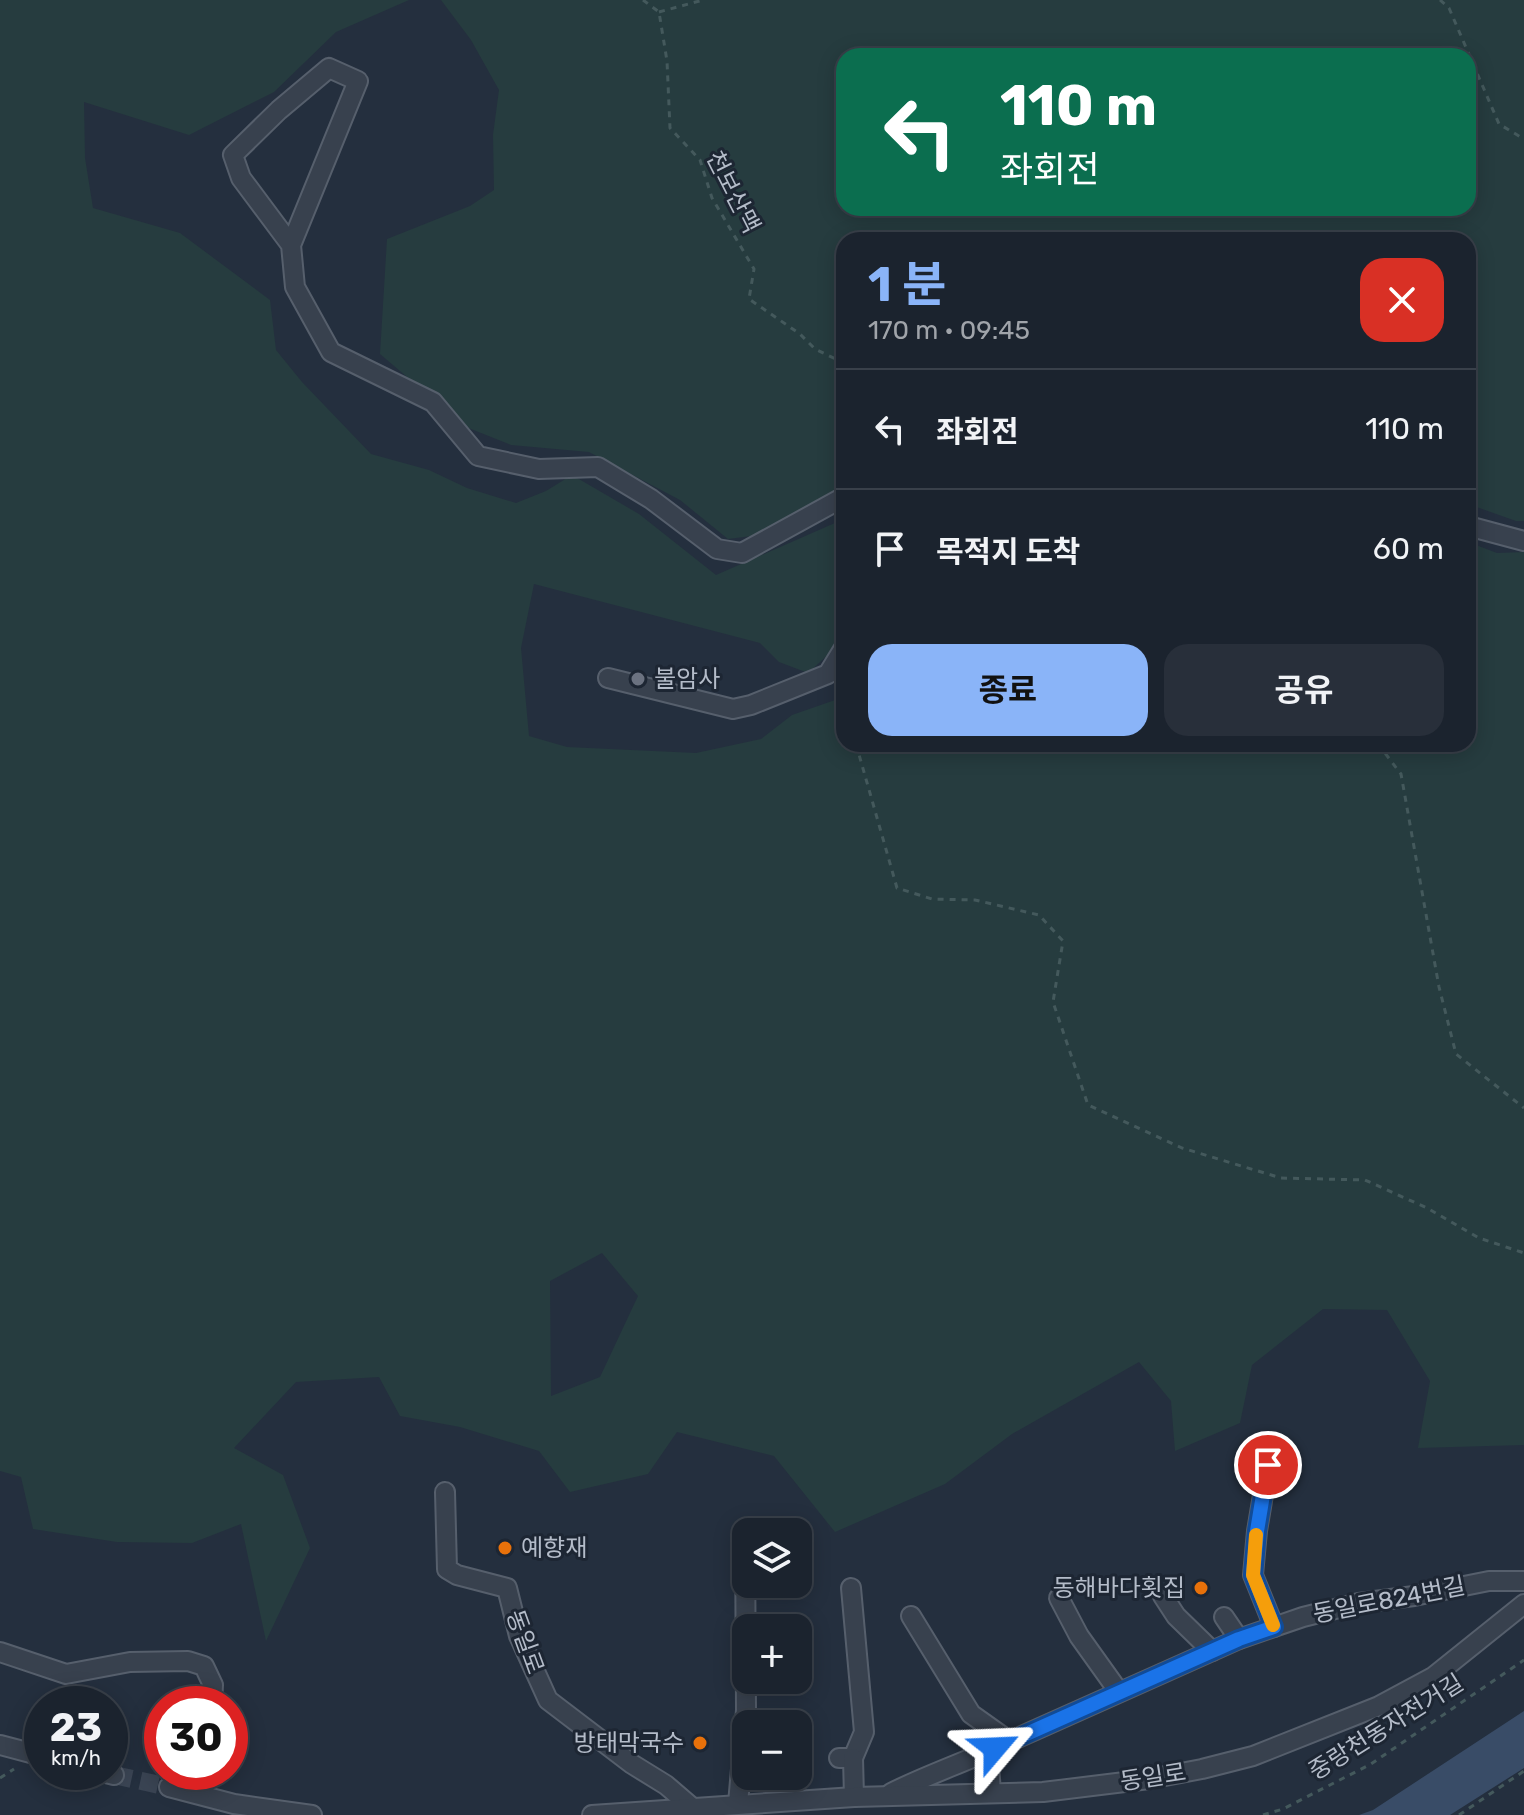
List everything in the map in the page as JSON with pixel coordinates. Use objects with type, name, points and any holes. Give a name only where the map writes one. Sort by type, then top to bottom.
[{"type":"street","points":[[291,245],[241,178],[233,155],[279,110],[329,68],[358,81],[291,245],[295,287],[331,352],[433,402],[478,456],[539,469],[598,467],[651,499],[717,549],[742,553],[836,501]]},
{"type":"street","points":[[1476,528],[1524,541]]},
{"type":"street","points":[[608,678],[733,709],[751,705],[828,674],[836,661]]},
{"type":"street","points":[[1268,1465],[1253,1575],[1274,1627]]},
{"type":"street","name":"동일로","points":[[445,1492],[447,1569],[457,1575],[507,1588],[519,1636],[548,1700],[632,1764],[666,1785],[694,1809]]},
{"type":"street","name":"동일로824번길","points":[[884,1797],[933,1772],[958,1765],[1239,1639],[1274,1627],[1359,1603],[1489,1581],[1524,1581]]},
{"type":"street","points":[[851,1588],[864,1732],[846,1758],[854,1797]]},
{"type":"street","points":[[1163,1596],[1176,1616],[1212,1651]]},
{"type":"street","points":[[738,1804],[746,1710],[745,1598]]},
{"type":"street","points":[[1059,1598],[1079,1636],[1119,1692]]},
{"type":"street","name":"동일로","points":[[592,1815],[854,1797],[1043,1792],[1149,1779],[1253,1756],[1379,1706],[1433,1677],[1524,1604]]},
{"type":"street","points":[[911,1616],[971,1714],[1002,1745],[989,1764],[991,1793]]},
{"type":"street","points":[[1224,1617],[1239,1639]]},
{"type":"street","points":[[0,1652],[66,1674],[130,1662],[188,1661],[204,1666],[213,1686]]},
{"type":"street","points":[[0,1745],[24,1751]]},
{"type":"street","points":[[182,1790],[234,1804],[312,1815]]},
{"type":"street","points":[[200,1794],[201,1790]]},
{"type":"path","points":[[643,0],[659,12],[703,0]]},
{"type":"path","points":[[1440,0],[1449,8],[1466,48]]},
{"type":"path","name":"천보산맥","points":[[659,12],[667,61],[670,128],[700,160],[712,198],[754,269],[749,299],[800,334],[815,349],[836,359]]},
{"type":"path","points":[[1476,71],[1499,124],[1524,139]]},
{"type":"path","points":[[858,752],[897,888],[932,899],[975,900],[1039,915],[1063,941],[1053,1002],[1088,1105],[1182,1148],[1281,1178],[1365,1180],[1427,1208],[1479,1238],[1524,1253]]},
{"type":"path","points":[[1384,752],[1401,774],[1439,987],[1456,1054],[1524,1108]]},
{"type":"path","name":"중랑천동자전거길","points":[[1263,1815],[1283,1809],[1371,1764],[1524,1660]]},
{"type":"path","points":[[0,1778],[14,1769]]},
{"type":"path","points":[[1459,1815],[1524,1771]]},
{"type":"green space","points":[[0,0],[409,0],[336,32],[274,92],[189,135],[84,102],[85,158],[93,208],[180,233],[270,300],[276,350],[371,454],[429,470],[467,488],[516,503],[546,491],[572,475],[639,514],[716,575],[836,522],[836,644],[808,673],[779,662],[760,643],[534,584],[521,648],[529,736],[567,747],[696,753],[761,739],[792,715],[836,700],[836,752],[1476,752],[1476,545],[1497,553],[1524,552],[1524,1445],[1418,1448],[1430,1381],[1387,1310],[1323,1309],[1252,1365],[1240,1423],[1175,1451],[1171,1401],[1139,1362],[1012,1434],[945,1484],[835,1532],[774,1456],[677,1432],[648,1474],[570,1492],[539,1451],[460,1427],[400,1416],[379,1377],[296,1382],[234,1448],[283,1475],[310,1548],[266,1641],[241,1524],[192,1543],[117,1542],[33,1529],[21,1477],[0,1471]],"holes":[[[602,1253],[638,1296],[600,1377],[551,1396],[550,1281]]]},
{"type":"green space","points":[[441,0],[1524,0],[1524,521],[1476,507],[1476,232],[836,232],[836,491],[752,536],[728,539],[680,500],[589,452],[511,445],[466,427],[380,354],[387,239],[470,206],[494,190],[493,135],[499,90],[471,40]]},
{"type":"water","points":[[1524,1711],[1524,1768],[1450,1815],[1359,1815],[1373,1810]]},
{"type":"tunnel","points":[[128,1778],[144,1782]]},
{"type":"slow traffic","points":[[1256,1535],[1253,1575],[1273,1625]]},
{"type":"place","name":"불암사","points":[[638,679]]},
{"type":"place","name":"예향재","points":[[505,1548]]},
{"type":"place","name":"동해바다횟집","points":[[1201,1588]]},
{"type":"place","name":"방태막국수","points":[[700,1743]]},
{"type":"route","points":[[995,1748],[1239,1639],[1274,1627],[1253,1575],[1268,1465]]}]
